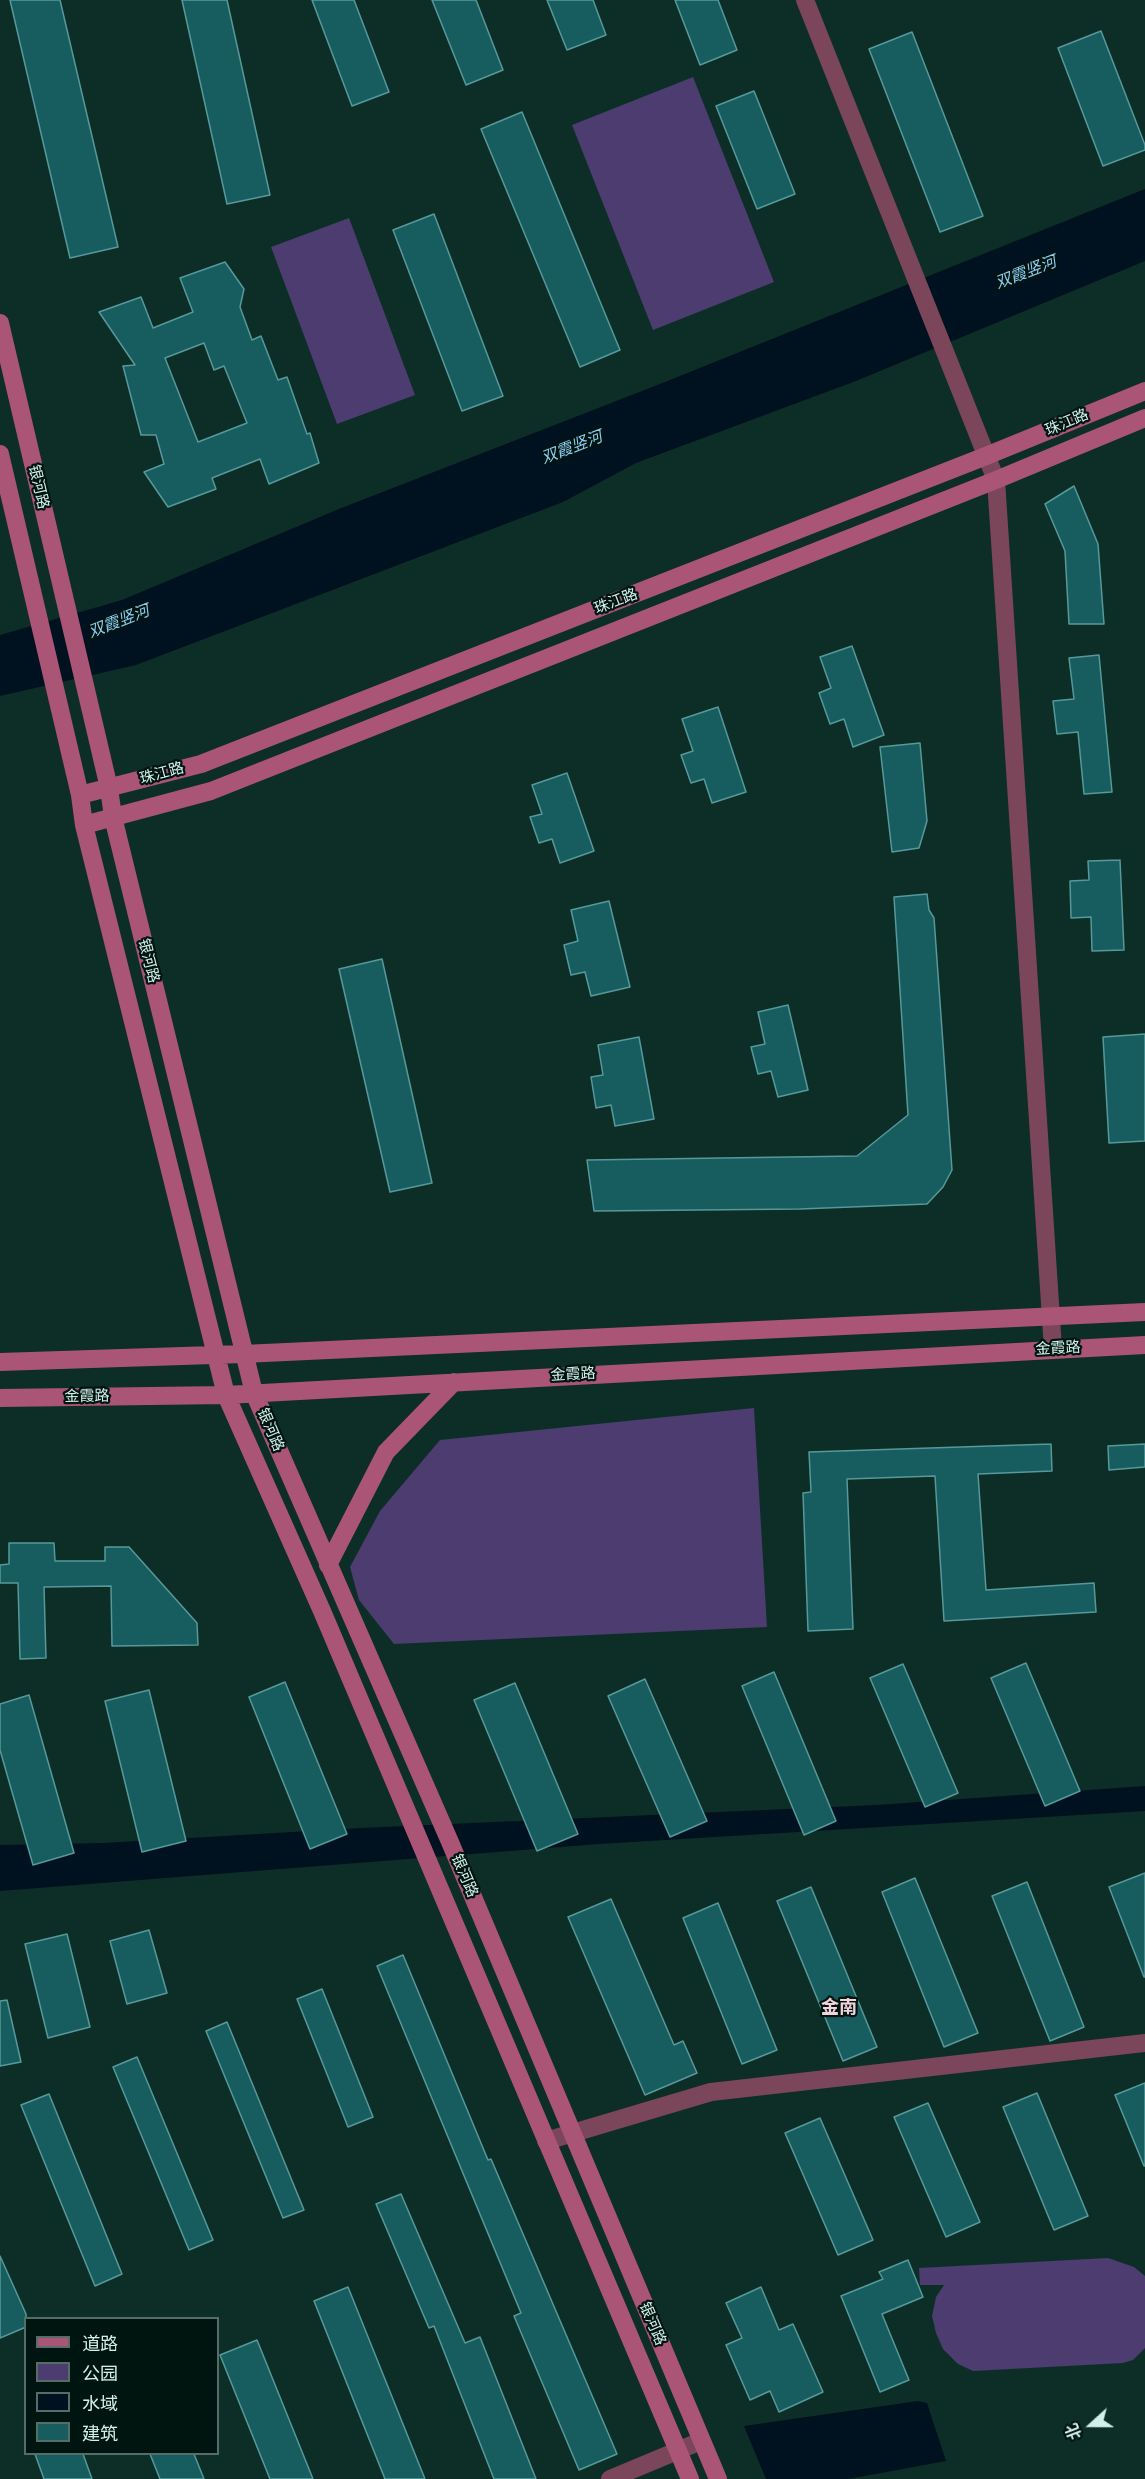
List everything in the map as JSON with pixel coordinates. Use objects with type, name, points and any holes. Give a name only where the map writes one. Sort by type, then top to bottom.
[{"type":"main road","name":"银河路","points":[[0,323],[89,700],[109,788],[113,817],[254,1393],[450,1842],[718,2479]]},
{"type":"main road","name":"珠江路","points":[[80,795],[201,764],[986,456],[1145,390]]},
{"type":"main road","name":"珠江路","points":[[84,825],[211,791],[996,480],[1145,418]]},
{"type":"main road","name":"银河路","points":[[0,454],[80,795],[84,825],[226,1395],[322,1611],[690,2479]]},
{"type":"main road","points":[[0,1362],[243,1354],[1145,1312]]},
{"type":"main road","name":"金霞路","points":[[0,1398],[226,1395],[1145,1344]]},
{"type":"main road","points":[[328,1565],[386,1452],[454,1382]]},
{"type":"street","points":[[804,0],[996,480],[1053,1349]]},
{"type":"street","points":[[546,2141],[711,2092],[1145,2043]]},
{"type":"street","points":[[610,2479],[701,2441]]},
{"type":"green space","points":[[693,77],[774,282],[653,330],[572,125]]},
{"type":"green space","points":[[349,218],[415,395],[337,424],[271,247]]},
{"type":"green space","points":[[754,1408],[767,1627],[394,1644],[359,1600],[350,1567],[380,1511],[440,1440]]},
{"type":"green space","points":[[1108,2258],[1134,2267],[1145,2276],[1145,2348],[1133,2360],[1123,2363],[973,2371],[958,2364],[943,2349],[936,2333],[932,2316],[936,2297],[944,2285],[920,2285],[919,2268]]},
{"type":"water","name":"双霞竖河","points":[[1145,189],[1145,261],[856,381],[636,463],[563,502],[136,665],[0,696],[0,635],[122,600],[339,509],[665,382]]},
{"type":"water","points":[[1145,1786],[1145,1811],[599,1844],[0,1891],[0,1845],[103,1843],[361,1828],[877,1805]]},
{"type":"water","points":[[918,2401],[927,2403],[946,2461],[848,2479],[766,2479],[744,2426]]},
{"type":"building","points":[[10,0],[60,0],[118,247],[70,258]]},
{"type":"building","points":[[182,0],[227,0],[270,195],[227,204]]},
{"type":"building","points":[[312,0],[354,0],[389,92],[352,106]]},
{"type":"building","points":[[432,0],[476,0],[503,70],[466,85]]},
{"type":"building","points":[[547,0],[593,0],[606,35],[567,50]]},
{"type":"building","points":[[675,0],[718,0],[737,50],[700,65]]},
{"type":"building","points":[[1101,31],[1145,145],[1145,150],[1103,166],[1058,48]]},
{"type":"building","points":[[912,32],[983,216],[940,232],[869,49]]},
{"type":"building","points":[[754,91],[795,194],[757,209],[716,106]]},
{"type":"building","points":[[522,112],[620,350],[580,367],[481,129]]},
{"type":"building","points":[[434,214],[503,396],[462,411],[393,230]]},
{"type":"building","points":[[225,262],[244,289],[240,307],[252,340],[261,336],[278,380],[287,377],[307,434],[310,433],[319,463],[269,484],[260,459],[212,478],[216,489],[168,507],[144,472],[164,464],[156,435],[141,435],[123,366],[135,365],[99,312],[141,297],[153,328],[193,312],[180,278]],"holes":[[[204,343],[214,370],[224,366],[247,423],[198,442],[165,358]]]},
{"type":"building","points":[[1074,486],[1098,544],[1104,624],[1069,624],[1065,551],[1045,504]]},
{"type":"building","points":[[852,646],[884,735],[853,747],[844,719],[830,724],[819,693],[831,688],[820,657]]},
{"type":"building","points":[[1099,655],[1112,792],[1084,794],[1078,732],[1057,734],[1053,701],[1074,699],[1069,658]]},
{"type":"building","points":[[718,707],[746,792],[712,803],[704,779],[691,783],[681,755],[693,751],[682,719]]},
{"type":"building","points":[[920,743],[927,821],[919,848],[892,852],[880,747]]},
{"type":"building","points":[[567,773],[594,851],[560,863],[552,839],[539,843],[530,817],[542,814],[532,785]]},
{"type":"building","points":[[1120,860],[1124,950],[1092,951],[1091,917],[1071,918],[1070,881],[1089,880],[1088,861]]},
{"type":"building","points":[[927,894],[929,910],[934,918],[952,1170],[943,1187],[927,1204],[800,1209],[594,1211],[587,1160],[857,1156],[908,1115],[894,897]]},
{"type":"building","points":[[609,901],[630,987],[591,996],[585,972],[571,975],[564,945],[578,941],[571,910]]},
{"type":"building","points":[[382,959],[432,1183],[390,1192],[339,969]]},
{"type":"building","points":[[788,1005],[808,1090],[778,1097],[771,1071],[758,1074],[751,1047],[765,1044],[758,1012]]},
{"type":"building","points":[[1145,1034],[1145,1141],[1109,1143],[1103,1037]]},
{"type":"building","points":[[639,1037],[654,1119],[615,1126],[611,1105],[596,1108],[591,1077],[603,1075],[598,1045]]},
{"type":"building","points":[[1051,1444],[1052,1471],[978,1474],[986,1590],[1094,1583],[1096,1612],[944,1621],[935,1476],[847,1479],[853,1629],[808,1631],[803,1493],[811,1492],[809,1452]]},
{"type":"building","points":[[1145,1444],[1145,1467],[1109,1470],[1108,1446]]},
{"type":"building","points":[[9,1543],[54,1543],[55,1561],[105,1561],[105,1547],[129,1547],[197,1623],[198,1645],[112,1646],[111,1586],[44,1587],[46,1658],[20,1659],[18,1583],[0,1583],[0,1565],[9,1564]]},
{"type":"building","points":[[1026,1663],[1080,1791],[1045,1806],[991,1678]]},
{"type":"building","points":[[903,1664],[958,1793],[925,1807],[870,1678]]},
{"type":"building","points":[[774,1672],[836,1821],[804,1835],[742,1686]]},
{"type":"building","points":[[645,1679],[707,1821],[670,1837],[608,1696]]},
{"type":"building","points":[[285,1682],[347,1834],[310,1849],[249,1697]]},
{"type":"building","points":[[515,1683],[578,1834],[537,1851],[474,1700]]},
{"type":"building","points":[[149,1690],[186,1841],[142,1852],[105,1701]]},
{"type":"building","points":[[29,1695],[74,1853],[33,1865],[0,1750],[0,1704]]},
{"type":"building","points":[[1145,1873],[1145,1977],[1144,1977],[1109,1887]]},
{"type":"building","points":[[915,1878],[978,2033],[944,2047],[882,1892]]},
{"type":"building","points":[[1027,1882],[1084,2027],[1050,2041],[992,1896]]},
{"type":"building","points":[[811,1887],[877,2047],[843,2061],[777,1901]]},
{"type":"building","points":[[611,1899],[674,2045],[683,2041],[697,2073],[645,2095],[568,1917]]},
{"type":"building","points":[[718,1903],[777,2050],[742,2064],[683,1918]]},
{"type":"building","points":[[149,1930],[167,1993],[127,2004],[110,1941]]},
{"type":"building","points":[[67,1934],[90,2027],[48,2038],[25,1944]]},
{"type":"building","points":[[403,1955],[488,2160],[491,2159],[617,2454],[579,2470],[514,2316],[521,2313],[377,1966]]},
{"type":"building","points":[[322,1989],[373,2117],[348,2127],[297,1999]]},
{"type":"building","points":[[7,2000],[21,2062],[0,2066],[0,2001]]},
{"type":"building","points":[[227,2022],[304,2210],[283,2218],[206,2031]]},
{"type":"building","points":[[137,2057],[213,2240],[189,2250],[113,2067]]},
{"type":"building","points":[[1145,2083],[1145,2166],[1144,2166],[1115,2095]]},
{"type":"building","points":[[1037,2093],[1088,2216],[1054,2230],[1003,2107]]},
{"type":"building","points":[[49,2094],[122,2274],[95,2286],[21,2105]]},
{"type":"building","points":[[928,2103],[980,2222],[946,2237],[894,2117]]},
{"type":"building","points":[[820,2118],[873,2240],[838,2255],[785,2133]]},
{"type":"building","points":[[401,2194],[465,2343],[480,2337],[536,2479],[494,2479],[434,2326],[429,2328],[376,2204]]},
{"type":"building","points":[[0,2256],[26,2317],[24,2317],[24,2328],[0,2338]]},
{"type":"building","points":[[908,2260],[923,2297],[882,2314],[909,2380],[880,2392],[841,2296],[883,2279],[879,2272]]},
{"type":"building","points":[[348,2287],[425,2479],[385,2479],[314,2301]]},
{"type":"building","points":[[761,2287],[779,2330],[793,2324],[823,2392],[779,2412],[770,2391],[750,2400],[726,2345],[742,2338],[726,2303]]},
{"type":"building","points":[[257,2340],[313,2479],[270,2479],[220,2355]]},
{"type":"building","points":[[35,2455],[83,2455],[92,2479],[44,2479]]},
{"type":"building","points":[[150,2455],[194,2455],[204,2479],[160,2479]]},
{"type":"district","name":"金南","points":[[839,2008]]}]
